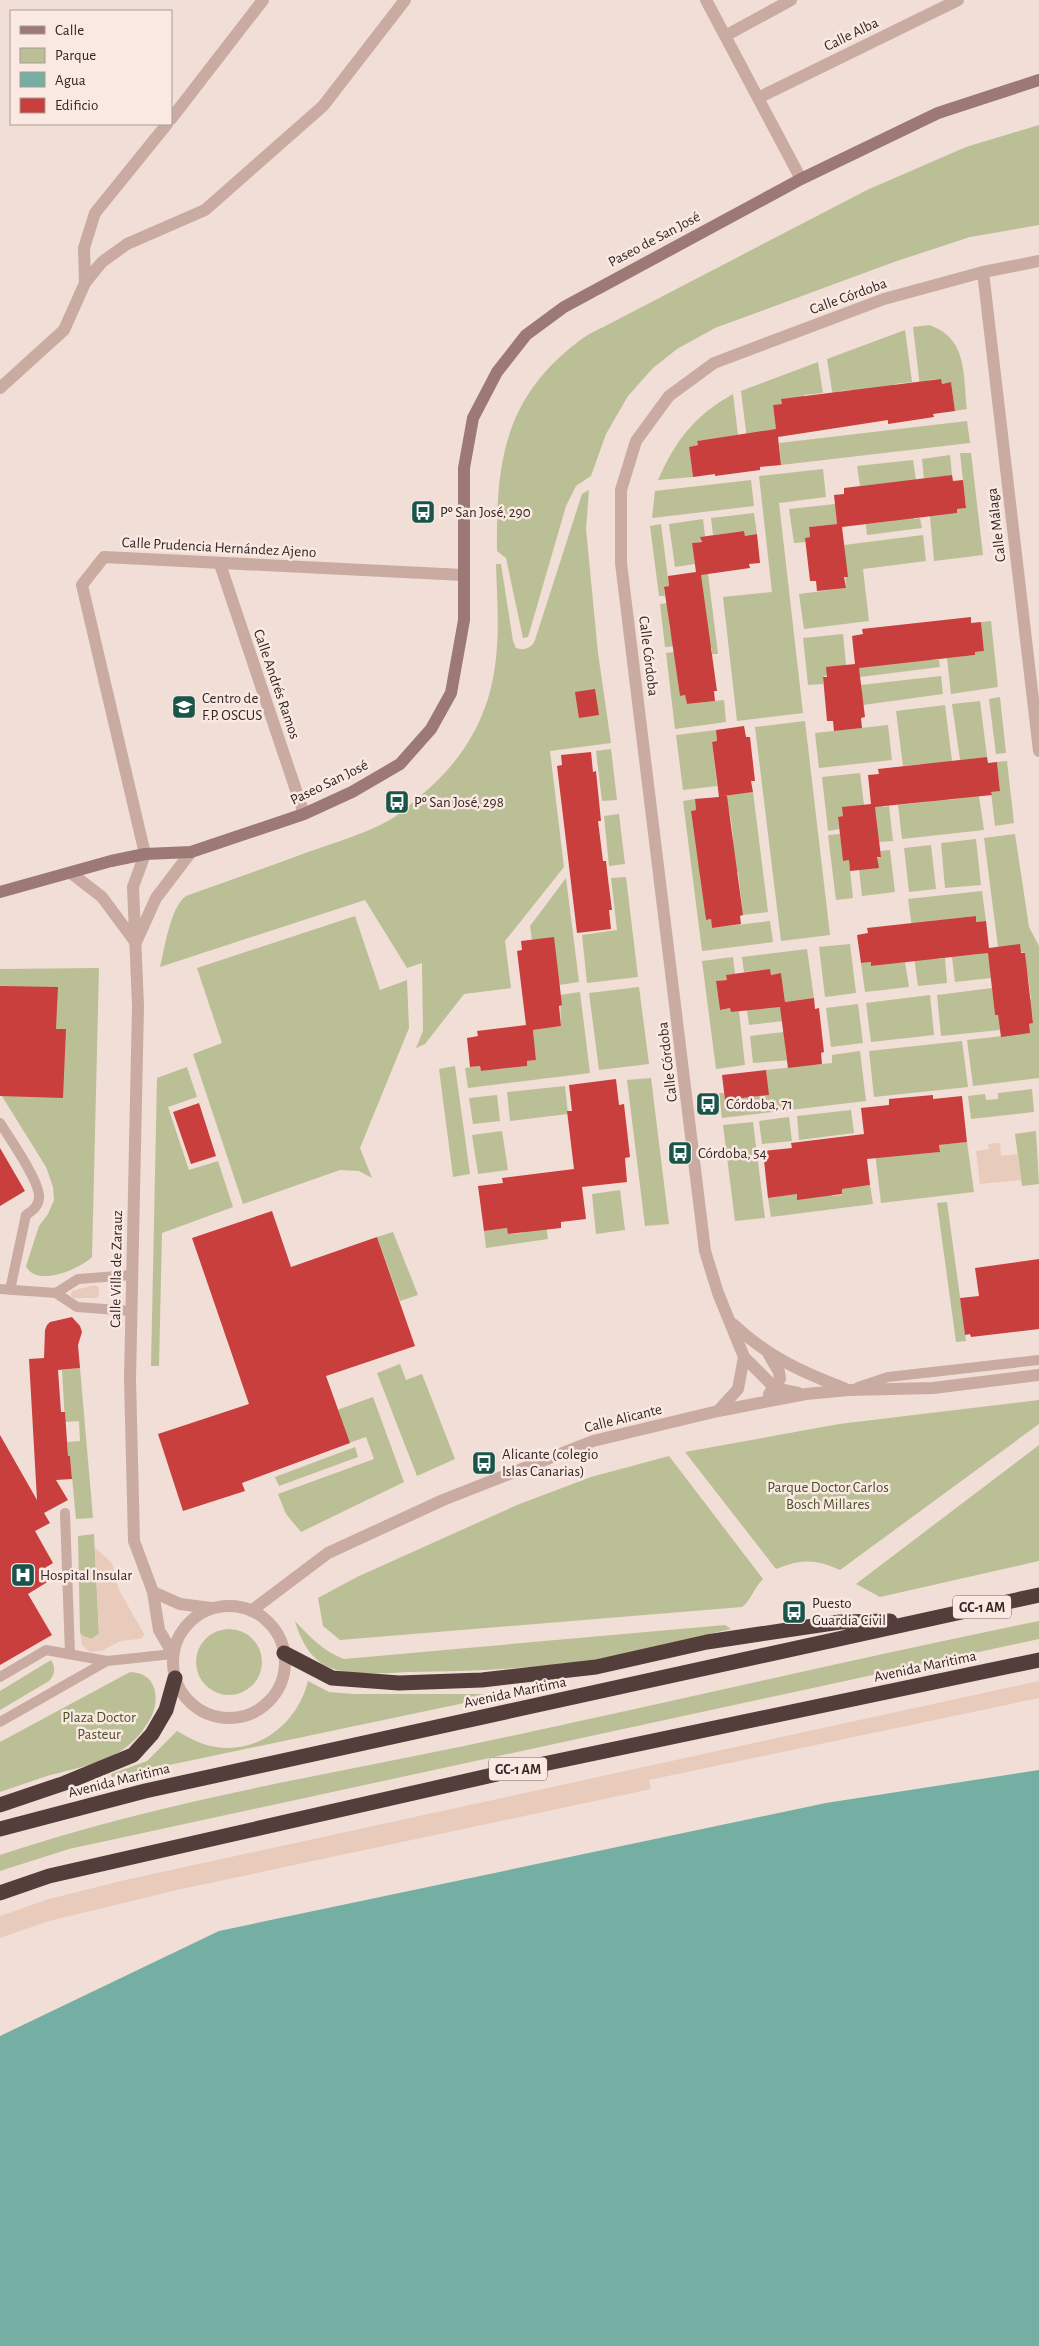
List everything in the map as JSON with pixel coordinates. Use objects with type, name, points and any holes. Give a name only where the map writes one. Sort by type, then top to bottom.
[{"type":"highway","name":"Avenida Maritima","points":[[0,1829],[145,1791],[1039,1595]]},
{"type":"highway","points":[[284,1653],[332,1678],[399,1683],[482,1680],[596,1667],[706,1642],[840,1622],[924,1620]]},
{"type":"highway","name":"Avenida Maritima","points":[[0,1893],[49,1876],[510,1771],[1039,1660]]},
{"type":"highway","points":[[0,1805],[66,1783],[133,1755],[152,1734],[166,1710],[175,1678]]},
{"type":"street","points":[[172,117],[263,0]]},
{"type":"street","points":[[0,388],[64,330],[85,284],[102,262],[127,244],[205,210],[212,204],[323,106],[405,0]]},
{"type":"street","points":[[706,0],[801,179]]},
{"type":"street","points":[[724,36],[791,0]]},
{"type":"street","name":"Calle Alba","points":[[758,98],[958,0]]},
{"type":"street","name":"Paseo de San José","points":[[463,576],[464,468],[473,418],[498,372],[526,335],[564,307],[801,179],[938,113],[1039,80]]},
{"type":"street","points":[[85,284],[84,248],[95,213],[166,125]]},
{"type":"street","name":"Calle Córdoba","points":[[775,1388],[744,1357],[705,1251],[621,563],[621,490],[636,441],[669,396],[714,364],[884,299],[983,272],[1039,261]]},
{"type":"street","points":[[959,278],[975,284],[985,296],[990,285],[1006,268]]},
{"type":"street","name":"Calle Málaga","points":[[983,272],[1039,751]]},
{"type":"street","name":"Calle Prudencia Hernández Ajeno","points":[[144,854],[82,584],[104,557],[463,576]]},
{"type":"street","name":"Calle Andrés Ramos","points":[[220,564],[304,814]]},
{"type":"street","name":"Paseo San José","points":[[0,892],[144,854],[190,852],[304,814],[352,792],[400,764],[431,729],[451,693],[459,658],[464,620],[463,576]]},
{"type":"street","name":"Calle Villa de Zarauz","points":[[136,943],[156,898],[190,852]]},
{"type":"street","name":"Calle Villa de Zarauz","points":[[144,854],[133,887],[138,1006],[131,1275],[134,1541],[152,1592],[159,1630],[173,1654]]},
{"type":"street","points":[[71,872],[102,897],[136,943]]},
{"type":"street","points":[[730,1322],[767,1353],[808,1375],[849,1390]]},
{"type":"street","points":[[762,1402],[775,1388],[780,1378],[779,1372],[767,1353]]},
{"type":"street","points":[[718,1411],[738,1389],[744,1357]]},
{"type":"street","name":"Calle Alicante","points":[[252,1610],[328,1553],[443,1500],[593,1441],[718,1411],[806,1394],[849,1390],[933,1388],[1039,1374]]},
{"type":"street","points":[[775,1388],[806,1394]]},
{"type":"street","points":[[152,1592],[180,1604],[213,1608],[233,1606],[252,1610],[273,1628],[284,1653],[284,1672],[278,1690],[266,1704],[250,1714],[232,1718],[213,1716],[196,1708],[183,1695],[175,1678],[173,1654],[178,1639],[186,1625],[198,1614],[213,1608]]},
{"type":"lane","points":[[0,1123],[31,1174],[40,1196],[36,1208],[26,1215],[5,1290],[56,1293],[78,1307],[131,1311]]},
{"type":"lane","points":[[56,1293],[78,1279],[131,1275]]},
{"type":"lane","points":[[849,1390],[888,1377],[1039,1360]]},
{"type":"lane","points":[[65,1513],[70,1654]]},
{"type":"lane","points":[[0,1677],[46,1650],[107,1661],[173,1654]]},
{"type":"lane","points":[[0,1722],[107,1661]]},
{"type":"green space","points":[[1039,125],[1039,225],[970,237],[894,262],[715,328],[677,349],[653,368],[628,396],[606,434],[591,476],[576,486],[566,506],[528,637],[523,638],[506,558],[497,551],[499,489],[509,434],[520,409],[534,385],[554,363],[591,333],[867,190],[966,147]]},
{"type":"green space","points":[[929,325],[942,331],[957,348],[964,371],[967,409],[955,411],[951,382],[942,384],[940,379],[929,380],[920,387],[913,327]]},
{"type":"green space","points":[[905,330],[912,382],[894,384],[895,390],[852,395],[851,390],[840,391],[833,397],[827,359]]},
{"type":"green space","points":[[818,362],[823,393],[804,395],[805,401],[792,398],[782,399],[782,404],[773,405],[777,435],[747,439],[741,391]]},
{"type":"green space","points":[[733,394],[738,435],[697,441],[698,445],[689,447],[693,477],[658,480],[679,441],[688,430],[707,411]]},
{"type":"green space","points":[[967,421],[970,443],[781,465],[779,443]]},
{"type":"green space","points":[[960,453],[971,453],[983,555],[934,561],[930,516],[957,513],[957,509],[966,508]]},
{"type":"green space","points":[[950,455],[952,475],[924,479],[922,459]]},
{"type":"green space","points":[[913,460],[916,480],[860,486],[857,466]]},
{"type":"green space","points":[[823,469],[826,497],[779,503],[803,713],[737,721],[723,597],[772,592],[759,476]]},
{"type":"green space","points":[[751,480],[754,506],[652,518],[655,491]]},
{"type":"green space","points":[[589,490],[586,529],[598,653],[611,743],[550,751],[564,867],[505,941],[511,988],[464,994],[425,1044],[416,1048],[423,1031],[422,963],[407,968],[365,900],[160,967],[172,918],[180,902],[186,896],[377,827],[403,811],[448,770],[460,755],[479,722],[491,686],[497,640],[496,564],[501,564],[513,641],[516,648],[527,648],[535,640],[582,494]]},
{"type":"green space","points":[[835,504],[837,524],[809,527],[810,537],[805,538],[806,542],[794,543],[789,509]]},
{"type":"green space","points":[[754,513],[757,534],[745,536],[744,531],[713,535],[711,518]]},
{"type":"green space","points":[[913,514],[914,519],[920,518],[922,528],[867,535],[866,524],[892,521]]},
{"type":"green space","points":[[703,519],[705,536],[701,537],[701,542],[692,543],[695,564],[675,567],[669,524]]},
{"type":"green space","points":[[661,524],[669,586],[664,588],[665,596],[659,596],[650,526]]},
{"type":"green space","points":[[923,535],[926,561],[863,569],[869,621],[804,629],[799,594],[846,588],[844,545]]},
{"type":"green space","points":[[696,572],[708,574],[718,654],[712,654],[712,648],[707,648]]},
{"type":"green space","points":[[667,603],[670,631],[675,630],[677,646],[665,647],[660,604]]},
{"type":"green space","points":[[991,621],[998,687],[951,694],[947,658],[975,655],[975,652],[984,651],[981,622]]},
{"type":"green space","points":[[843,634],[846,665],[823,677],[823,684],[808,685],[803,638]]},
{"type":"green space","points":[[674,652],[680,696],[685,695],[687,704],[724,700],[726,722],[675,729],[666,653]]},
{"type":"green space","points":[[931,656],[932,660],[939,660],[940,667],[860,677],[860,673],[856,673],[855,665]]},
{"type":"green space","points":[[941,676],[943,694],[863,705],[861,685]]},
{"type":"green space","points":[[1000,697],[1006,753],[996,754],[989,699]]},
{"type":"green space","points":[[980,701],[987,757],[960,760],[952,704]]},
{"type":"green space","points":[[945,705],[952,761],[923,769],[921,764],[903,766],[896,711]]},
{"type":"green space","points":[[805,721],[830,935],[781,941],[755,727]]},
{"type":"green space","points":[[888,725],[892,760],[819,768],[815,733]]},
{"type":"green space","points":[[716,730],[717,741],[712,742],[717,786],[683,790],[676,735]]},
{"type":"green space","points":[[611,749],[617,800],[602,801],[596,751]]},
{"type":"green space","points":[[1007,761],[1014,823],[995,826],[991,792],[1000,790],[997,762]]},
{"type":"green space","points":[[860,773],[864,805],[838,817],[839,829],[828,831],[822,777]]},
{"type":"green space","points":[[753,792],[768,912],[743,915],[738,872],[733,872],[732,824],[724,796]]},
{"type":"green space","points":[[947,795],[948,800],[979,796],[984,830],[902,839],[898,805],[926,802]]},
{"type":"green space","points":[[695,799],[696,810],[691,811],[697,854],[702,854],[700,877],[706,920],[711,919],[712,928],[770,921],[773,942],[702,951],[683,801]]},
{"type":"green space","points":[[882,803],[883,807],[889,806],[893,841],[879,842],[876,813],[871,804]]},
{"type":"green space","points":[[619,814],[625,864],[609,866],[604,816]]},
{"type":"green space","points":[[840,834],[843,861],[849,860],[853,898],[836,900],[828,835]]},
{"type":"green space","points":[[1015,834],[1029,927],[1039,946],[1039,1078],[973,1086],[967,1040],[1029,1033],[1029,1024],[1033,1023],[1032,1012],[1027,1012],[1026,1000],[1031,999],[1028,976],[1023,977],[1021,965],[1026,964],[1025,953],[998,947],[984,838]]},
{"type":"green space","points":[[976,839],[981,885],[945,888],[941,843]]},
{"type":"green space","points":[[931,845],[936,889],[909,892],[904,848]]},
{"type":"green space","points":[[890,850],[895,892],[862,896],[859,870],[881,856],[880,851]]},
{"type":"green space","points":[[626,877],[638,977],[587,983],[582,935],[617,930],[611,878]]},
{"type":"green space","points":[[566,878],[579,982],[559,985],[551,938],[532,940],[530,926]]},
{"type":"green space","points":[[982,891],[986,921],[976,922],[976,916],[933,921],[912,928],[908,899]]},
{"type":"green space","points":[[355,916],[380,990],[407,980],[409,1028],[360,1148],[372,1178],[359,1171],[340,1170],[243,1204],[193,1054],[222,1043],[197,968]]},
{"type":"green space","points":[[850,944],[856,993],[825,997],[819,947]]},
{"type":"green space","points":[[989,948],[992,969],[990,970],[991,978],[955,982],[952,957],[980,954]]},
{"type":"green space","points":[[807,949],[814,998],[785,1002],[781,973],[771,975],[770,969],[744,972],[742,957]]},
{"type":"green space","points":[[936,954],[937,959],[945,958],[947,983],[918,986],[914,957]]},
{"type":"green space","points":[[733,957],[735,974],[727,975],[727,980],[716,981],[720,1010],[730,1008],[731,1012],[739,1011],[745,1065],[716,1069],[702,961]]},
{"type":"green space","points":[[871,962],[872,966],[905,962],[909,987],[865,992],[861,963]]},
{"type":"green space","points":[[99,968],[92,1257],[78,1267],[68,1271],[48,1276],[39,1276],[31,1272],[26,1266],[39,1226],[48,1214],[54,1200],[53,1187],[46,1167],[0,1093],[0,969]]},
{"type":"green space","points":[[639,987],[649,1064],[599,1070],[589,993]]},
{"type":"green space","points":[[992,988],[995,1015],[998,1015],[1000,1030],[941,1036],[937,995]]},
{"type":"green space","points":[[580,992],[590,1073],[468,1088],[465,1068],[480,1066],[481,1071],[527,1066],[527,1061],[536,1060],[533,1030],[561,1026],[560,995]]},
{"type":"green space","points":[[930,995],[934,1035],[871,1042],[866,1003]]},
{"type":"green space","points":[[785,1002],[786,1013],[782,1021],[749,1025],[747,1010]]},
{"type":"green space","points":[[858,1004],[863,1043],[831,1047],[826,1008]]},
{"type":"green space","points":[[784,1032],[786,1057],[792,1060],[753,1063],[750,1036]]},
{"type":"green space","points":[[962,1041],[968,1087],[874,1097],[869,1051]]},
{"type":"green space","points":[[860,1051],[866,1101],[722,1118],[719,1093],[724,1093],[725,1100],[768,1095],[766,1070],[832,1063],[832,1055]]},
{"type":"green space","points":[[455,1066],[470,1174],[453,1177],[439,1069]]},
{"type":"green space","points":[[187,1067],[197,1097],[168,1107],[189,1170],[218,1161],[233,1207],[162,1233],[159,1366],[151,1366],[157,1078]]},
{"type":"green space","points":[[651,1078],[669,1224],[645,1226],[627,1080]]},
{"type":"green space","points":[[565,1086],[568,1114],[510,1121],[507,1092]]},
{"type":"green space","points":[[1032,1089],[1034,1112],[971,1119],[968,1096],[985,1094],[986,1100],[998,1099],[998,1093]]},
{"type":"green space","points":[[497,1095],[500,1121],[473,1124],[469,1098]]},
{"type":"green space","points":[[851,1110],[854,1133],[799,1140],[797,1116]]},
{"type":"green space","points":[[789,1117],[792,1141],[762,1144],[759,1121]]},
{"type":"green space","points":[[753,1122],[765,1218],[735,1221],[723,1125]]},
{"type":"green space","points":[[502,1131],[508,1170],[478,1174],[472,1135]]},
{"type":"green space","points":[[1036,1131],[1039,1184],[1022,1186],[1015,1134]]},
{"type":"green space","points":[[967,1142],[974,1192],[881,1203],[875,1153],[895,1151],[895,1156],[940,1152],[939,1145]]},
{"type":"green space","points":[[870,1185],[873,1204],[771,1217],[768,1198],[797,1194],[797,1199],[831,1191],[832,1196],[842,1195],[842,1189]]},
{"type":"green space","points":[[620,1190],[625,1230],[596,1234],[592,1194]]},
{"type":"green space","points":[[947,1202],[966,1341],[956,1342],[937,1203]]},
{"type":"green space","points":[[546,1225],[548,1239],[486,1248],[484,1231],[507,1228],[509,1234],[523,1233],[523,1228]]},
{"type":"green space","points":[[393,1232],[418,1295],[400,1301],[377,1237]]},
{"type":"green space","points":[[400,1364],[406,1380],[422,1374],[455,1459],[417,1476],[377,1373]]},
{"type":"green space","points":[[80,1368],[93,1518],[76,1519],[67,1442],[80,1441],[79,1421],[65,1422],[62,1370]]},
{"type":"green space","points":[[373,1397],[404,1482],[301,1532],[286,1514],[278,1494],[374,1459],[366,1437],[349,1443],[337,1410]]},
{"type":"green space","name":"Parque Doctor Carlos Bosch Millares","points":[[1039,1400],[1039,1424],[840,1570],[816,1562],[793,1563],[776,1569],[685,1452],[839,1424]]},
{"type":"green space","points":[[1039,1445],[1039,1561],[880,1597],[856,1584]]},
{"type":"green space","points":[[355,1447],[358,1457],[279,1486],[275,1477]]},
{"type":"green space","points":[[669,1456],[763,1579],[742,1607],[340,1640],[323,1626],[318,1598],[357,1577],[517,1505],[591,1477]]},
{"type":"green space","points":[[94,1534],[99,1634],[91,1639],[80,1633],[78,1536]]},
{"type":"green space","points":[[295,1621],[323,1648],[344,1659],[725,1625],[731,1629],[631,1653],[551,1665],[504,1669],[367,1674],[346,1672],[326,1666],[320,1662],[306,1646]]},
{"type":"green space","points":[[1039,1621],[1039,1639],[69,1849],[0,1871],[0,1855],[57,1837],[173,1806],[540,1730]]},
{"type":"green space","points":[[229,1629],[242,1632],[252,1639],[259,1649],[262,1662],[259,1675],[252,1685],[242,1692],[229,1695],[216,1692],[206,1685],[199,1675],[196,1662],[199,1649],[206,1639],[216,1632]]},
{"type":"green space","points":[[51,1660],[54,1671],[49,1681],[0,1710],[0,1691]]},
{"type":"green space","name":"Plaza Doctor Pasteur","points":[[130,1672],[142,1674],[148,1678],[155,1693],[155,1707],[152,1716],[137,1737],[126,1747],[102,1761],[44,1777],[0,1792],[0,1742]]},
{"type":"green space","points":[[308,1681],[329,1692],[353,1694],[507,1694],[112,1777],[111,1774],[147,1761],[177,1731],[191,1739],[216,1747],[232,1748],[262,1740],[275,1732],[296,1710]]},
{"type":"shaded area","points":[[1000,1143],[1001,1156],[1018,1154],[1021,1180],[980,1184],[976,1151],[989,1149],[988,1144]]},
{"type":"shaded area","points":[[94,1285],[99,1290],[99,1295],[96,1298],[73,1298],[71,1295],[72,1291]]},
{"type":"shaded area","points":[[95,1548],[112,1563],[119,1590],[144,1634],[139,1639],[121,1641],[101,1651],[90,1652],[82,1645],[80,1633],[91,1639],[99,1634]]},
{"type":"shaded area","points":[[1039,1681],[1039,1698],[649,1780],[651,1789],[177,1890],[49,1921],[0,1938],[0,1916],[49,1899],[125,1880]]},
{"type":"water","points":[[1039,1770],[1039,2346],[0,2346],[0,2036],[219,1931],[826,1803]]},
{"type":"building","points":[[941,379],[942,384],[951,382],[955,411],[933,414],[934,417],[888,424],[888,420],[778,437],[781,465],[760,467],[760,470],[693,477],[689,447],[698,445],[697,441],[776,429],[773,405],[782,404],[781,399]]},
{"type":"building","points":[[952,475],[953,481],[963,480],[966,508],[957,509],[957,513],[842,527],[848,577],[844,577],[846,588],[817,591],[816,581],[810,581],[805,538],[810,537],[809,527],[837,524],[834,495],[844,494],[844,488]]},
{"type":"building","points":[[744,531],[745,536],[757,534],[760,563],[749,564],[750,568],[701,575],[717,691],[714,691],[715,701],[687,704],[685,695],[680,696],[664,587],[669,586],[668,576],[696,572],[692,543],[702,542],[700,537]]},
{"type":"building","points":[[971,617],[971,623],[981,622],[984,651],[975,652],[975,655],[859,668],[865,717],[861,718],[862,728],[834,731],[833,721],[827,721],[823,677],[827,677],[826,667],[855,664],[852,636],[863,634],[862,629]]},
{"type":"building","points":[[595,689],[599,715],[579,718],[575,692]]},
{"type":"building","points":[[744,726],[746,737],[750,737],[755,781],[751,781],[753,792],[724,796],[727,796],[743,915],[740,916],[741,924],[712,928],[711,919],[706,920],[691,811],[696,810],[695,799],[719,797],[712,742],[717,741],[716,730]]},
{"type":"building","points":[[591,752],[593,772],[596,771],[601,821],[598,821],[603,861],[606,861],[612,910],[609,910],[611,929],[577,933],[557,766],[562,765],[561,755]]},
{"type":"building","points":[[987,757],[988,763],[997,762],[1000,791],[991,792],[992,795],[875,807],[881,857],[877,857],[879,868],[850,871],[849,860],[843,861],[838,817],[843,816],[842,807],[871,804],[868,775],[879,774],[878,769]]},
{"type":"building","points":[[976,916],[976,922],[986,921],[989,948],[1020,944],[1021,953],[1025,953],[1033,1023],[1029,1024],[1030,1033],[1001,1037],[998,1015],[995,1015],[988,953],[871,966],[871,962],[861,963],[857,935],[868,933],[867,928]]},
{"type":"building","points":[[554,937],[562,1005],[559,1006],[561,1026],[533,1030],[536,1060],[527,1061],[527,1066],[481,1071],[480,1066],[470,1067],[467,1038],[478,1036],[477,1031],[526,1025],[517,951],[522,950],[521,941]]},
{"type":"building","points":[[770,969],[771,975],[781,973],[785,1002],[814,998],[815,1009],[819,1008],[824,1052],[821,1053],[822,1064],[788,1068],[780,1007],[731,1012],[730,1008],[720,1010],[716,981],[727,980],[726,975]]},
{"type":"building","points":[[0,986],[58,987],[56,1029],[66,1029],[63,1098],[0,1096]]},
{"type":"building","points":[[766,1070],[769,1095],[725,1100],[722,1075]]},
{"type":"building","points":[[616,1079],[619,1105],[624,1104],[630,1157],[625,1158],[627,1182],[582,1187],[586,1219],[561,1222],[561,1228],[508,1234],[507,1228],[484,1231],[478,1186],[503,1183],[502,1178],[574,1169],[567,1111],[572,1111],[569,1085]]},
{"type":"building","points":[[933,1095],[933,1099],[962,1096],[967,1142],[939,1145],[940,1152],[867,1159],[870,1185],[842,1189],[842,1194],[797,1200],[797,1194],[768,1198],[763,1151],[792,1148],[791,1143],[864,1134],[861,1108],[889,1105],[889,1099]]},
{"type":"building","points":[[199,1103],[216,1156],[191,1164],[173,1112]]},
{"type":"building","points":[[0,1148],[25,1191],[0,1206]]},
{"type":"building","points":[[272,1211],[291,1267],[377,1237],[415,1346],[326,1376],[350,1443],[242,1483],[245,1491],[183,1511],[158,1434],[249,1404],[192,1238]]},
{"type":"building","points":[[1039,1259],[1039,1329],[971,1337],[970,1334],[965,1335],[960,1298],[979,1296],[975,1268]]},
{"type":"building","points":[[72,1317],[80,1326],[82,1332],[78,1345],[80,1368],[58,1370],[61,1412],[65,1412],[68,1456],[70,1456],[72,1479],[56,1480],[68,1500],[44,1513],[50,1523],[35,1531],[53,1563],[43,1569],[49,1581],[28,1594],[52,1635],[0,1665],[0,1435],[37,1500],[29,1359],[44,1358],[45,1330],[50,1322]]},
{"type":"place","name":"Pº San José, 290","points":[[423,512]]},
{"type":"place","name":"Centro de F.P. OSCUS","points":[[184,707]]},
{"type":"place","name":"Pº San José, 298","points":[[397,802]]},
{"type":"place","name":"Córdoba, 71","points":[[708,1104]]},
{"type":"place","name":"Córdoba, 54","points":[[680,1153]]},
{"type":"place","name":"Alicante (colegio Islas Canarias)","points":[[484,1463]]},
{"type":"place","name":"Hospital Insular","points":[[23,1575]]},
{"type":"place","name":"Puesto Guardia Civil","points":[[794,1612]]}]
